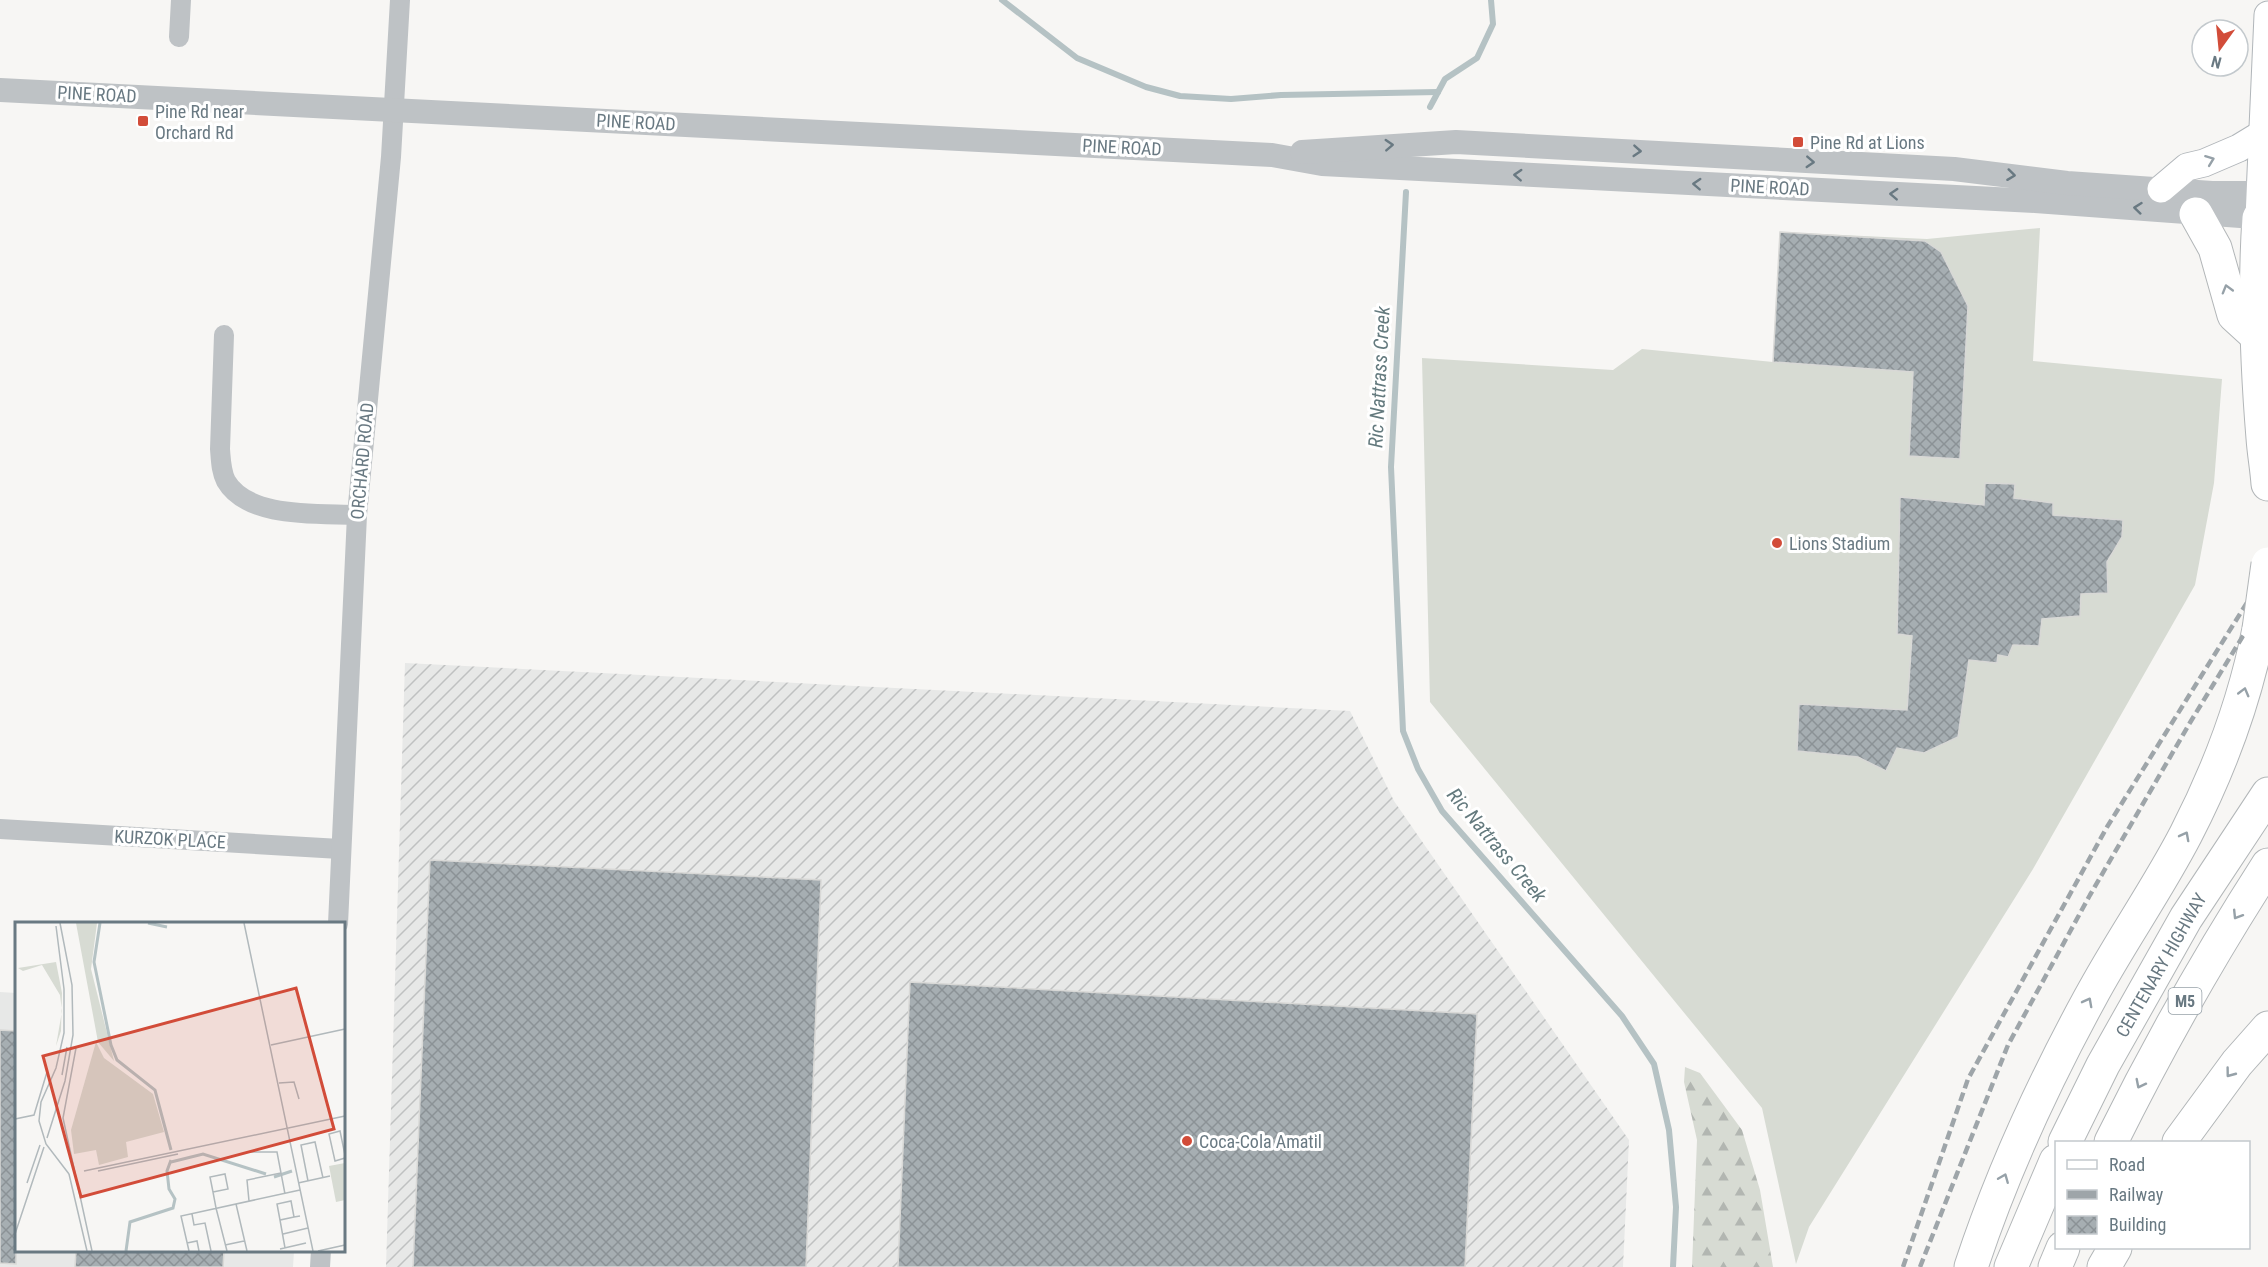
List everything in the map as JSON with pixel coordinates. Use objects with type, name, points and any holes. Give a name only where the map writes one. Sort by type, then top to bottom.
[{"type":"highway","points":[[2264,206],[2257,251],[2258,336],[2263,440],[2268,484]]},
{"type":"highway","points":[[2196,214],[2215,248],[2234,315],[2258,336]]},
{"type":"highway","points":[[1971,1267],[2003,1178],[2057,1058],[2122,941],[2186,835],[2209,786],[2240,706],[2259,629],[2268,564]]},
{"type":"highway","name":"CENTENARY HIGHWAY","points":[[2066,1141],[2109,1055],[2186,918],[2268,794]]},
{"type":"highway","name":"M5","points":[[2112,1141],[2143,1077],[2182,1006],[2268,865]]},
{"type":"highway","points":[[2180,1141],[2237,1063],[2268,1028]]},
{"type":"highway","points":[[2012,1267],[2055,1163]]},
{"type":"highway","points":[[2055,1267],[2063,1249]]},
{"type":"highway","points":[[2104,1267],[2114,1249]]},
{"type":"main road","points":[[2264,206],[2262,134],[2268,15]]},
{"type":"main road","points":[[2161,189],[2187,167],[2204,163],[2239,148],[2262,134]]},
{"type":"street","points":[[179,37],[181,0]]},
{"type":"street","name":"ORCHARD ROAD","points":[[338,922],[357,515],[395,109],[400,0]]},
{"type":"street","name":"PINE ROAD","points":[[0,90],[1272,155],[1322,165],[2035,201],[2196,214],[2264,206]]},
{"type":"street","name":"PINE ROAD","points":[[1272,155],[1331,148],[1455,142],[1954,169],[2067,183],[2161,189],[2264,206]]},
{"type":"street","points":[[224,335],[220,449],[221,468],[227,482],[239,496],[256,506],[282,511],[357,515]]},
{"type":"street","name":"KURZOK PLACE","points":[[0,829],[340,849]]},
{"type":"street","points":[[320,1267],[321,1252]]},
{"type":"shaded area","points":[[405,663],[1350,711],[1394,801],[1629,1140],[1623,1267],[386,1267]]},
{"type":"shaded area","points":[[0,992],[15,993],[15,1252],[294,1252],[293,1267],[0,1267]]},
{"type":"green space","points":[[2040,228],[2033,361],[2222,379],[2214,483],[2195,585],[2033,869],[1809,1227],[1796,1264],[1762,1108],[1430,702],[1422,358],[1613,370],[1642,349],[1773,362],[1780,232],[1927,239]]},
{"type":"green space","points":[[1685,1067],[1700,1073],[1742,1130],[1760,1190],[1773,1267],[1692,1267],[1697,1140],[1684,1082]]},
{"type":"building","points":[[1780,232],[1925,241],[1941,252],[1968,306],[1960,459],[1909,456],[1913,372],[1773,362]]},
{"type":"building","points":[[1985,483],[2015,484],[2014,498],[2053,503],[2053,515],[2123,520],[2122,537],[2107,562],[2108,593],[2081,594],[2080,616],[2042,619],[2039,646],[2013,645],[2008,657],[1998,655],[1997,663],[1969,660],[1958,737],[1924,753],[1897,748],[1886,771],[1858,757],[1797,751],[1799,704],[1907,710],[1912,636],[1897,634],[1900,497],[1984,505]]},
{"type":"building","points":[[430,860],[821,880],[806,1267],[413,1267]]},
{"type":"building","name":"Coca-Cola Amatil","points":[[910,982],[1477,1014],[1465,1267],[898,1267]]},
{"type":"building","points":[[0,1030],[15,1031],[16,1264],[0,1263]]},
{"type":"building","points":[[76,1252],[224,1252],[223,1267],[75,1267]]},
{"type":"waterway","points":[[1002,0],[1077,58],[1146,87],[1180,96],[1231,99],[1281,95],[1438,92]]},
{"type":"waterway","name":"Ric Nattrass Creek","points":[[1430,107],[1445,79],[1477,58],[1493,24],[1491,0]]},
{"type":"waterway","name":"Ric Nattrass Creek","points":[[1406,192],[1391,467],[1403,731],[1418,769],[1442,811],[1622,1016],[1654,1064],[1669,1130],[1676,1207],[1673,1267]]},
{"type":"railway","points":[[1903,1267],[1968,1079],[2107,827],[2268,569]]},
{"type":"railway","points":[[1920,1267],[2008,1045],[2090,895],[2191,721],[2268,595]]},
{"type":"place","name":"Pine Rd near Orchard Rd","points":[[143,121]]},
{"type":"place","name":"Pine Rd at Lions","points":[[1798,142]]},
{"type":"place","name":"Lions Stadium","points":[[1777,543]]},
{"type":"place","name":"Coca-Cola Amatil","points":[[1187,1141]]}]
